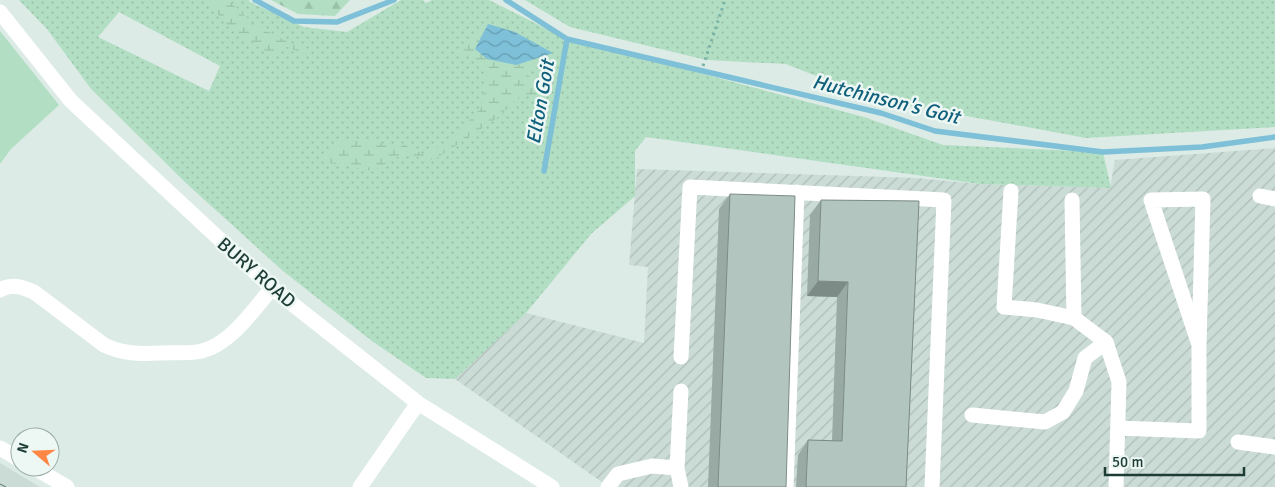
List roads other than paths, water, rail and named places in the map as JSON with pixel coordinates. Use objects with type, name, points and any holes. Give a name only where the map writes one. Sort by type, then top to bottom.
[{"type":"street","name":"BURY ROAD","points":[[0,12],[71,102],[272,288],[418,404],[552,487]]},
{"type":"street","points":[[681,357],[690,187],[944,200],[932,487]]},
{"type":"street","points":[[1011,190],[1004,307],[1036,310],[1074,318],[1106,342],[1119,382],[1116,487]]},
{"type":"street","points":[[786,487],[797,192]]},
{"type":"street","points":[[1260,196],[1275,199]]},
{"type":"street","points":[[1118,428],[1199,431],[1202,199],[1151,200],[1199,345]]},
{"type":"street","points":[[1072,200],[1074,318]]},
{"type":"street","points":[[0,290],[20,286],[34,292],[104,345],[116,351],[131,354],[202,351],[217,345],[231,335],[272,288]]},
{"type":"street","points":[[972,415],[1046,422],[1063,412],[1076,391],[1085,358],[1106,342]]},
{"type":"street","points":[[680,487],[676,468],[681,391]]},
{"type":"street","points":[[360,487],[418,404]]},
{"type":"street","points":[[1238,442],[1275,447]]},
{"type":"street","points":[[608,487],[618,474],[652,466],[676,468]]},
{"type":"street","points":[[50,477],[67,487]]},
{"type":"water","points":[[488,24],[515,32],[553,53],[516,65],[487,59],[475,49]]},
{"type":"waterway","name":"Hutchinson's Goit","points":[[255,0],[294,21],[337,22],[394,0]]},
{"type":"waterway","name":"Hutchinson's Goit","points":[[506,0],[567,39],[881,113],[935,131],[1103,152],[1202,147],[1275,137]]},
{"type":"waterway","name":"Elton Goit","points":[[544,171],[567,39]]},
{"type":"tram line","points":[[0,484],[6,487]]}]
